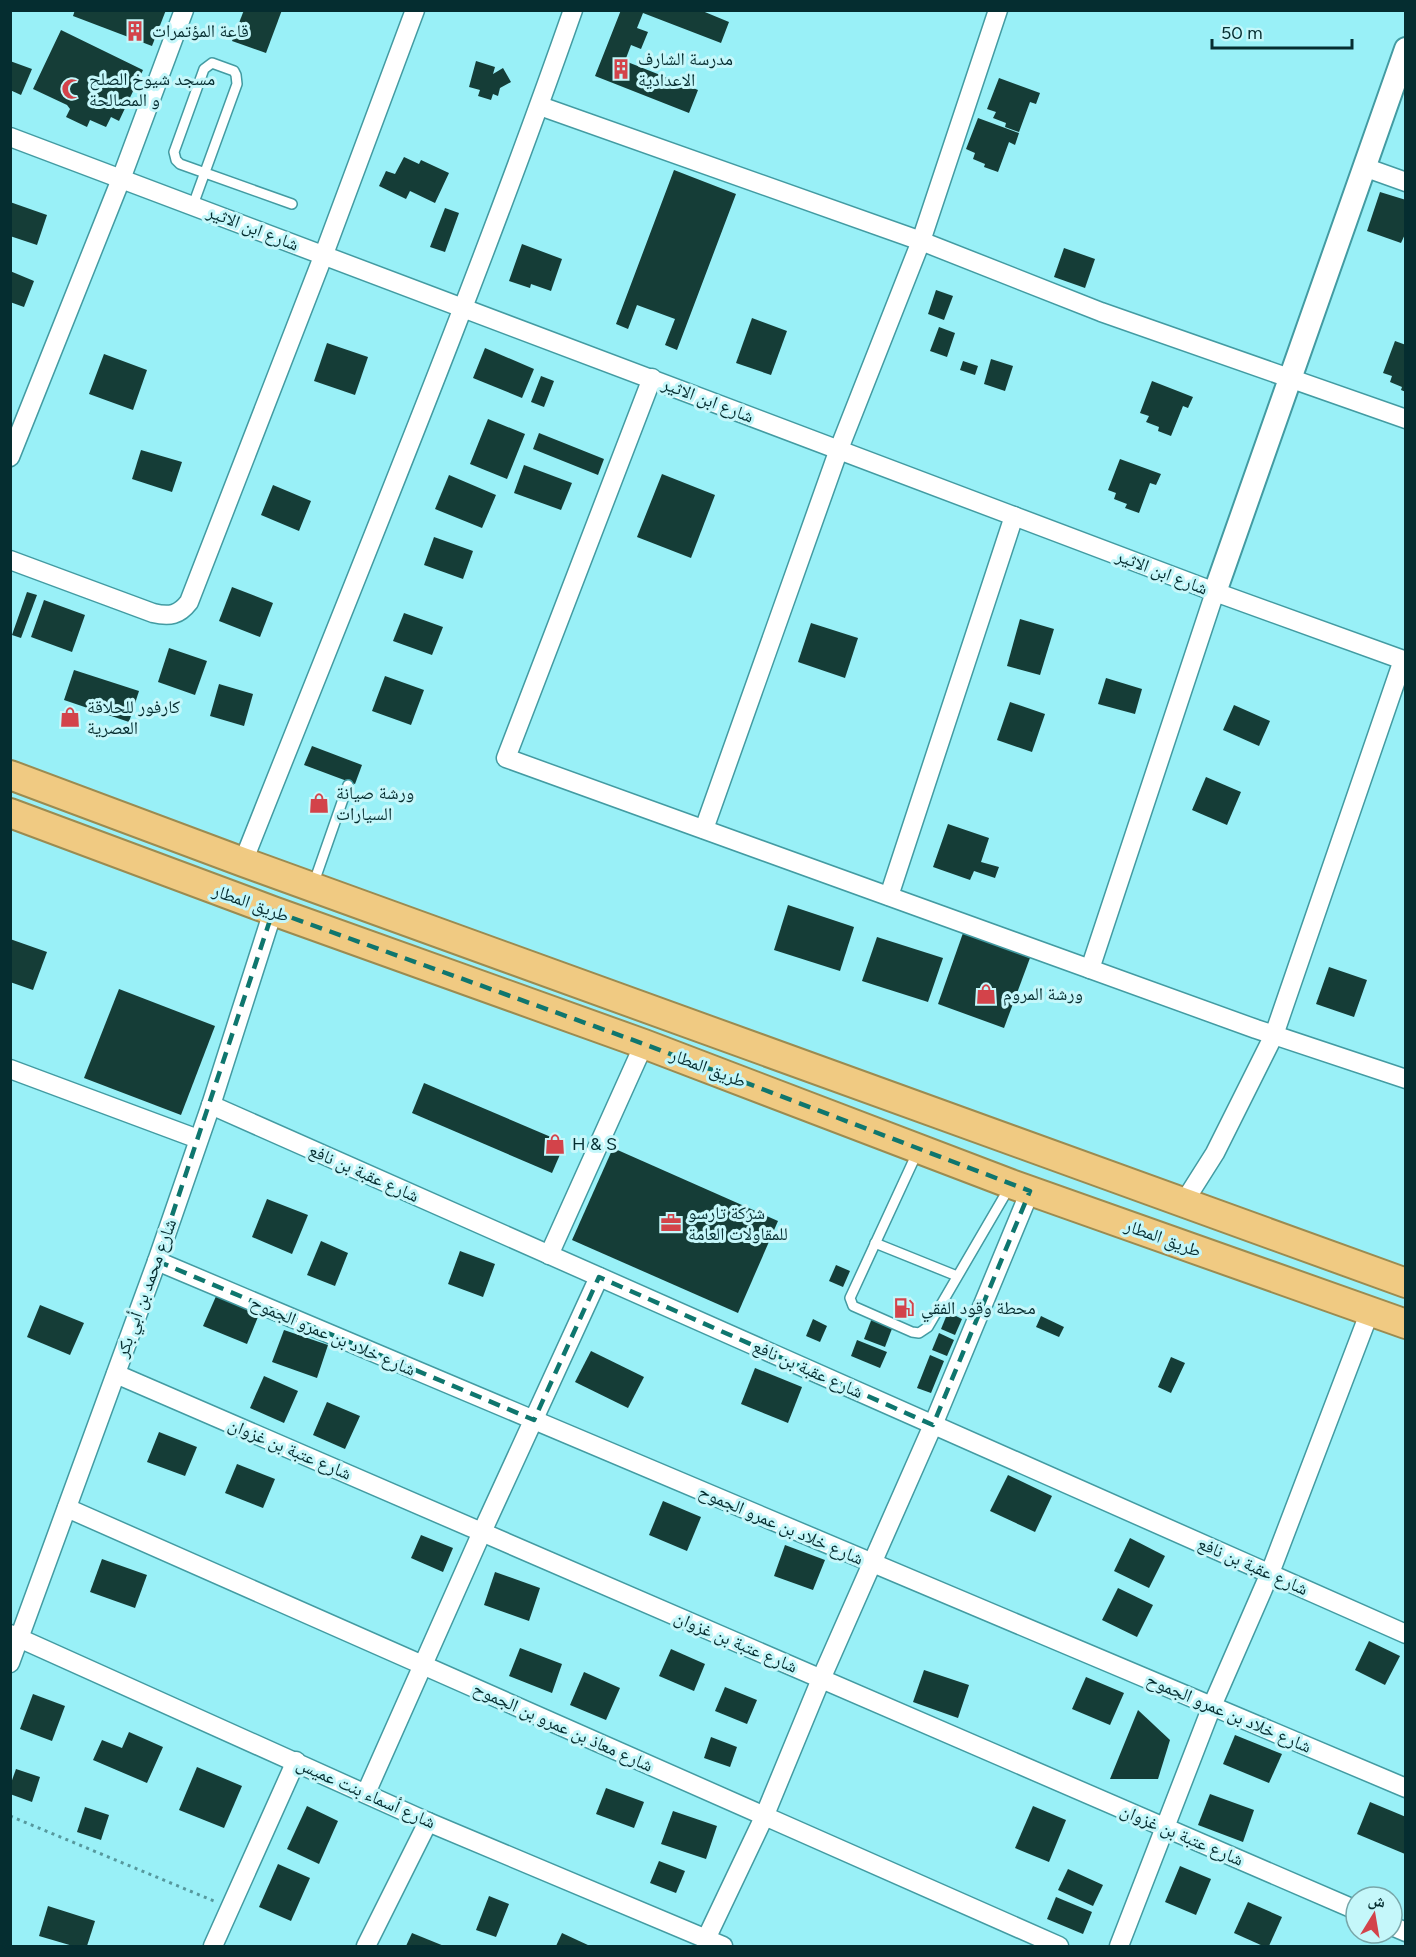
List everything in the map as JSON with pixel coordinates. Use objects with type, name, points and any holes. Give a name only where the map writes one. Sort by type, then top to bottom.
[{"type":"highway","name":"طريق المطار","points":[[10,775],[312,888],[1406,1282]]},
{"type":"highway","name":"طريق المطار","points":[[10,813],[273,912],[644,1044],[1020,1187],[1406,1324]]},
{"type":"street","points":[[10,457],[121,179],[184,10]]},
{"type":"street","points":[[10,560],[153,613],[175,614],[189,602],[324,255],[415,10]]},
{"type":"street","points":[[243,862],[463,307],[540,106],[573,10]]},
{"type":"street","points":[[704,829],[839,449],[921,241],[998,10]]},
{"type":"street","points":[[1090,969],[1215,592],[1406,49]]},
{"type":"street","points":[[540,106],[921,241],[1101,312],[1406,419]]},
{"type":"street","name":"شارع ابن الاثير","points":[[10,137],[1215,592],[1404,661]]},
{"type":"street","points":[[1364,167],[1406,182]]},
{"type":"street","points":[[652,378],[506,758],[1274,1035],[1406,1079]]},
{"type":"street","points":[[889,896],[1014,516]]},
{"type":"street","points":[[1184,1202],[1215,1154],[1274,1035],[1404,661]]},
{"type":"street","name":"شارع محمد بن أبي بكر","points":[[10,1663],[15,1635],[67,1508],[157,1261],[211,1105],[273,912]]},
{"type":"street","points":[[549,1255],[644,1044]]},
{"type":"street","points":[[10,1069],[198,1139]]},
{"type":"street","name":"شارع عقبة بن نافع","points":[[211,1105],[1406,1634]]},
{"type":"street","points":[[706,1939],[764,1817],[821,1679],[933,1425],[1020,1187]]},
{"type":"street","name":"شارع خلاد بن عمرو الجموح","points":[[157,1261],[1406,1788]]},
{"type":"street","points":[[366,1793],[599,1277]]},
{"type":"street","points":[[1119,1947],[1212,1706],[1270,1574],[1370,1311]]},
{"type":"street","name":"شارع عتبة بن غزوان","points":[[116,1374],[1344,1905]]},
{"type":"street","name":"شارع معاذ بن عمرو بن الجموح","points":[[67,1508],[1059,1947]]},
{"type":"street","name":"شارع أسماء بنت عميس","points":[[15,1635],[428,1821],[723,1947]]},
{"type":"street","points":[[213,1947],[296,1761]]},
{"type":"street","points":[[366,1947],[428,1821]]},
{"type":"lane","points":[[193,205],[205,173],[237,80],[234,71],[212,63],[204,69],[174,152],[176,160],[180,164],[205,173],[292,204]]},
{"type":"lane","points":[[312,888],[348,785]]},
{"type":"lane","points":[[919,1148],[850,1298],[851,1304],[912,1332],[919,1333],[926,1329],[957,1276],[1020,1187]]},
{"type":"lane","points":[[875,1243],[957,1276]]},
{"type":"path","points":[[10,1816],[230,1908]]},
{"type":"highlighted area","points":[[273,911],[644,1044],[1030,1191],[933,1425],[599,1277],[534,1420],[157,1261]]},
{"type":"building","name":"قاعة المؤتمرات","points":[[75,10],[166,10],[152,46],[73,16]]},
{"type":"building","points":[[244,10],[282,10],[266,53],[232,41]]},
{"type":"building","name":"مدرسة الشارف الاعدادية","points":[[621,10],[700,10],[729,22],[721,43],[643,13],[637,28],[648,32],[641,49],[631,45],[625,61],[698,90],[689,113],[595,76]]},
{"type":"building","points":[[61,30],[143,70],[119,121],[111,117],[106,127],[90,120],[87,127],[66,117],[70,109],[67,105],[33,89]]},
{"type":"building","points":[[10,61],[32,69],[21,95],[10,90]]},
{"type":"building","points":[[476,61],[495,67],[493,74],[503,68],[511,82],[500,88],[498,96],[493,94],[491,100],[478,96],[480,90],[469,87]]},
{"type":"building","points":[[999,78],[1040,93],[1036,104],[1030,102],[1019,132],[1005,127],[1006,123],[993,118],[996,112],[987,109]]},
{"type":"building","points":[[978,118],[1019,133],[1015,145],[1009,142],[998,172],[984,167],[985,164],[973,159],[975,153],[966,149]]},
{"type":"building","points":[[404,157],[419,164],[421,160],[449,173],[435,203],[410,191],[406,199],[379,186],[386,171],[395,174]]},
{"type":"building","points":[[674,170],[736,194],[677,350],[665,345],[675,319],[637,305],[628,329],[616,324]]},
{"type":"building","points":[[1380,192],[1406,200],[1406,232],[1401,243],[1367,231]]},
{"type":"building","points":[[10,202],[47,215],[37,245],[10,236]]},
{"type":"building","points":[[445,208],[459,213],[445,252],[430,247]]},
{"type":"building","points":[[522,244],[562,259],[551,291],[531,284],[530,288],[509,281]]},
{"type":"building","points":[[1064,248],[1095,259],[1085,288],[1054,277]]},
{"type":"building","points":[[10,271],[34,281],[24,307],[10,302]]},
{"type":"building","points":[[936,290],[953,296],[944,320],[928,314]]},
{"type":"building","points":[[752,318],[787,331],[771,375],[736,363]]},
{"type":"building","points":[[939,327],[955,333],[947,357],[930,351]]},
{"type":"building","points":[[1395,341],[1406,345],[1406,392],[1401,390],[1402,387],[1390,382],[1392,376],[1383,373]]},
{"type":"building","points":[[327,343],[368,357],[355,395],[314,381]]},
{"type":"building","points":[[485,348],[534,369],[522,398],[473,378]]},
{"type":"building","points":[[104,354],[147,370],[133,410],[89,394]]},
{"type":"building","points":[[991,359],[1013,366],[1005,391],[984,384]]},
{"type":"building","points":[[963,361],[978,366],[975,375],[960,370]]},
{"type":"building","points":[[541,376],[554,381],[544,407],[531,402]]},
{"type":"building","points":[[1152,381],[1193,397],[1188,408],[1183,406],[1171,436],[1158,431],[1159,427],[1146,422],[1149,416],[1140,413]]},
{"type":"building","points":[[488,419],[525,434],[507,479],[470,464]]},
{"type":"building","points":[[539,433],[604,459],[598,475],[533,449]]},
{"type":"building","points":[[141,450],[182,462],[172,492],[132,479]]},
{"type":"building","points":[[1120,459],[1161,474],[1156,485],[1150,483],[1139,513],[1125,508],[1127,504],[1114,499],[1116,493],[1108,490]]},
{"type":"building","points":[[524,465],[572,483],[561,510],[514,493]]},
{"type":"building","points":[[662,474],[715,495],[691,558],[637,537]]},
{"type":"building","points":[[449,475],[496,495],[482,528],[435,509]]},
{"type":"building","points":[[273,485],[311,501],[299,531],[261,515]]},
{"type":"building","points":[[434,537],[473,551],[463,579],[424,565]]},
{"type":"building","points":[[232,587],[273,603],[260,637],[219,621]]},
{"type":"building","points":[[27,592],[37,595],[21,638],[12,635]]},
{"type":"building","points":[[44,600],[85,615],[72,652],[31,637]]},
{"type":"building","points":[[404,613],[443,627],[432,655],[393,641]]},
{"type":"building","points":[[1020,619],[1054,629],[1040,675],[1007,666]]},
{"type":"building","points":[[811,623],[858,638],[845,678],[798,662]]},
{"type":"building","points":[[169,648],[207,661],[195,695],[158,682]]},
{"type":"building","points":[[74,670],[139,691],[129,722],[64,700]]},
{"type":"building","points":[[385,676],[424,690],[411,725],[372,711]]},
{"type":"building","points":[[1106,678],[1142,689],[1135,714],[1098,704]]},
{"type":"building","points":[[219,684],[253,694],[244,726],[210,716]]},
{"type":"building","points":[[1010,702],[1045,714],[1032,752],[997,740]]},
{"type":"building","points":[[1234,705],[1270,721],[1259,746],[1223,730]]},
{"type":"building","points":[[312,746],[362,765],[355,784],[304,765]]},
{"type":"building","points":[[1206,777],[1241,792],[1227,825],[1192,810]]},
{"type":"building","points":[[948,824],[989,838],[981,862],[999,867],[995,878],[974,871],[970,880],[933,867]]},
{"type":"building","points":[[788,905],[854,927],[840,971],[774,950]]},
{"type":"building","points":[[963,933],[1030,958],[1004,1028],[938,1004]]},
{"type":"building","points":[[877,937],[943,958],[928,1002],[862,981]]},
{"type":"building","points":[[10,939],[47,952],[33,990],[10,982]]},
{"type":"building","points":[[1329,967],[1367,980],[1354,1017],[1316,1004]]},
{"type":"building","points":[[119,989],[215,1026],[181,1115],[84,1078]]},
{"type":"building","points":[[424,1083],[565,1143],[552,1173],[412,1113]]},
{"type":"building","points":[[613,1148],[778,1221],[738,1313],[572,1240]]},
{"type":"building","points":[[267,1199],[308,1215],[292,1254],[252,1237]]},
{"type":"building","points":[[321,1241],[348,1253],[335,1286],[307,1275]]},
{"type":"building","points":[[460,1251],[495,1264],[483,1297],[448,1284]]},
{"type":"building","points":[[836,1265],[850,1271],[843,1287],[829,1281]]},
{"type":"building","points":[[217,1294],[260,1312],[247,1344],[203,1326]]},
{"type":"building","points":[[40,1305],[84,1323],[70,1355],[27,1337]]},
{"type":"building","points":[[948,1312],[962,1319],[955,1335],[941,1329]]},
{"type":"building","points":[[1041,1316],[1064,1327],[1059,1337],[1036,1327]]},
{"type":"building","points":[[872,1318],[893,1326],[885,1347],[864,1339]]},
{"type":"building","points":[[813,1319],[827,1326],[820,1342],[806,1336]]},
{"type":"building","points":[[284,1330],[328,1345],[317,1378],[272,1362]]},
{"type":"building","points":[[939,1333],[954,1340],[947,1356],[932,1350]]},
{"type":"building","points":[[857,1340],[887,1352],[880,1368],[851,1356]]},
{"type":"building","points":[[591,1351],[644,1377],[628,1408],[575,1382]]},
{"type":"building","points":[[930,1355],[944,1361],[931,1393],[917,1388]]},
{"type":"building","points":[[1171,1357],[1185,1363],[1171,1393],[1158,1387]]},
{"type":"building","points":[[755,1368],[802,1387],[788,1423],[741,1404]]},
{"type":"building","points":[[264,1376],[298,1391],[284,1423],[250,1408]]},
{"type":"building","points":[[327,1402],[360,1416],[345,1449],[313,1435]]},
{"type":"building","points":[[159,1432],[197,1447],[185,1476],[147,1462]]},
{"type":"building","points":[[237,1464],[275,1479],[263,1508],[225,1493]]},
{"type":"building","points":[[1008,1475],[1052,1496],[1035,1532],[990,1511]]},
{"type":"building","points":[[663,1501],[701,1517],[687,1551],[649,1535]]},
{"type":"building","points":[[421,1535],[453,1548],[443,1572],[411,1558]]},
{"type":"building","points":[[1130,1538],[1165,1556],[1149,1588],[1114,1571]]},
{"type":"building","points":[[785,1545],[825,1560],[813,1590],[774,1576]]},
{"type":"building","points":[[102,1559],[147,1575],[135,1608],[90,1592]]},
{"type":"building","points":[[495,1572],[540,1588],[529,1621],[484,1605]]},
{"type":"building","points":[[1118,1588],[1153,1605],[1137,1637],[1102,1620]]},
{"type":"building","points":[[1369,1641],[1400,1656],[1385,1685],[1355,1670]]},
{"type":"building","points":[[520,1648],[562,1664],[552,1693],[509,1676]]},
{"type":"building","points":[[671,1649],[705,1664],[694,1691],[659,1676]]},
{"type":"building","points":[[924,1670],[969,1685],[958,1718],[913,1702]]},
{"type":"building","points":[[584,1672],[620,1688],[606,1720],[570,1705]]},
{"type":"building","points":[[1086,1677],[1124,1693],[1110,1725],[1072,1709]]},
{"type":"building","points":[[725,1687],[757,1700],[747,1724],[715,1711]]},
{"type":"building","points":[[33,1694],[65,1706],[52,1741],[20,1729]]},
{"type":"building","points":[[1138,1710],[1170,1740],[1158,1779],[1110,1779]]},
{"type":"building","points":[[129,1732],[163,1747],[147,1783],[93,1760],[102,1740],[122,1748]]},
{"type":"building","points":[[1235,1735],[1282,1754],[1269,1783],[1223,1764]]},
{"type":"building","points":[[711,1737],[737,1747],[730,1767],[704,1758]]},
{"type":"building","points":[[197,1767],[242,1786],[224,1828],[179,1810]]},
{"type":"building","points":[[16,1769],[40,1777],[32,1802],[10,1794],[10,1786]]},
{"type":"building","points":[[606,1788],[644,1802],[634,1828],[596,1814]]},
{"type":"building","points":[[1210,1794],[1254,1810],[1243,1842],[1198,1825]]},
{"type":"building","points":[[1370,1802],[1406,1817],[1405,1854],[1357,1834]]},
{"type":"building","points":[[307,1806],[338,1821],[319,1864],[287,1849]]},
{"type":"building","points":[[1033,1806],[1066,1820],[1049,1862],[1015,1848]]},
{"type":"building","points":[[85,1807],[109,1815],[101,1840],[77,1832]]},
{"type":"building","points":[[673,1811],[717,1826],[706,1859],[661,1844]]},
{"type":"building","points":[[659,1861],[685,1871],[676,1893],[650,1883]]},
{"type":"building","points":[[278,1864],[310,1878],[291,1921],[259,1907]]},
{"type":"building","points":[[1180,1866],[1211,1879],[1196,1915],[1165,1902]]},
{"type":"building","points":[[1068,1869],[1103,1885],[1093,1906],[1058,1890]]},
{"type":"building","points":[[489,1896],[509,1904],[496,1937],[476,1930]]},
{"type":"building","points":[[1056,1897],[1092,1912],[1083,1934],[1047,1919]]},
{"type":"building","points":[[1248,1902],[1282,1917],[1269,1946],[1263,1946],[1234,1933]]},
{"type":"building","points":[[48,1906],[95,1921],[87,1946],[73,1946],[39,1936]]},
{"type":"building","points":[[412,1933],[444,1946],[406,1946]]},
{"type":"building","points":[[562,1933],[590,1946],[556,1946]]},
{"type":"place","name":"قاعة المؤتمرات","points":[[135,31]]},
{"type":"place","name":"مدرسة الشارف الاعدادية","points":[[621,69]]},
{"type":"place","name":"مسجد شيوخ الصلح و المصالحة","points":[[72,89]]},
{"type":"place","name":"كارفور للحلاقة العصرية","points":[[70,717]]},
{"type":"place","name":"ورشة صيانة السيارات","points":[[319,803]]},
{"type":"place","name":"ورشة المروم","points":[[986,994]]},
{"type":"place","name":"H & S","points":[[555,1144]]},
{"type":"place","name":"شركة تارسو للمقاولات العامة","points":[[671,1223]]},
{"type":"place","name":"محطة وقود الفقي","points":[[904,1308]]}]
